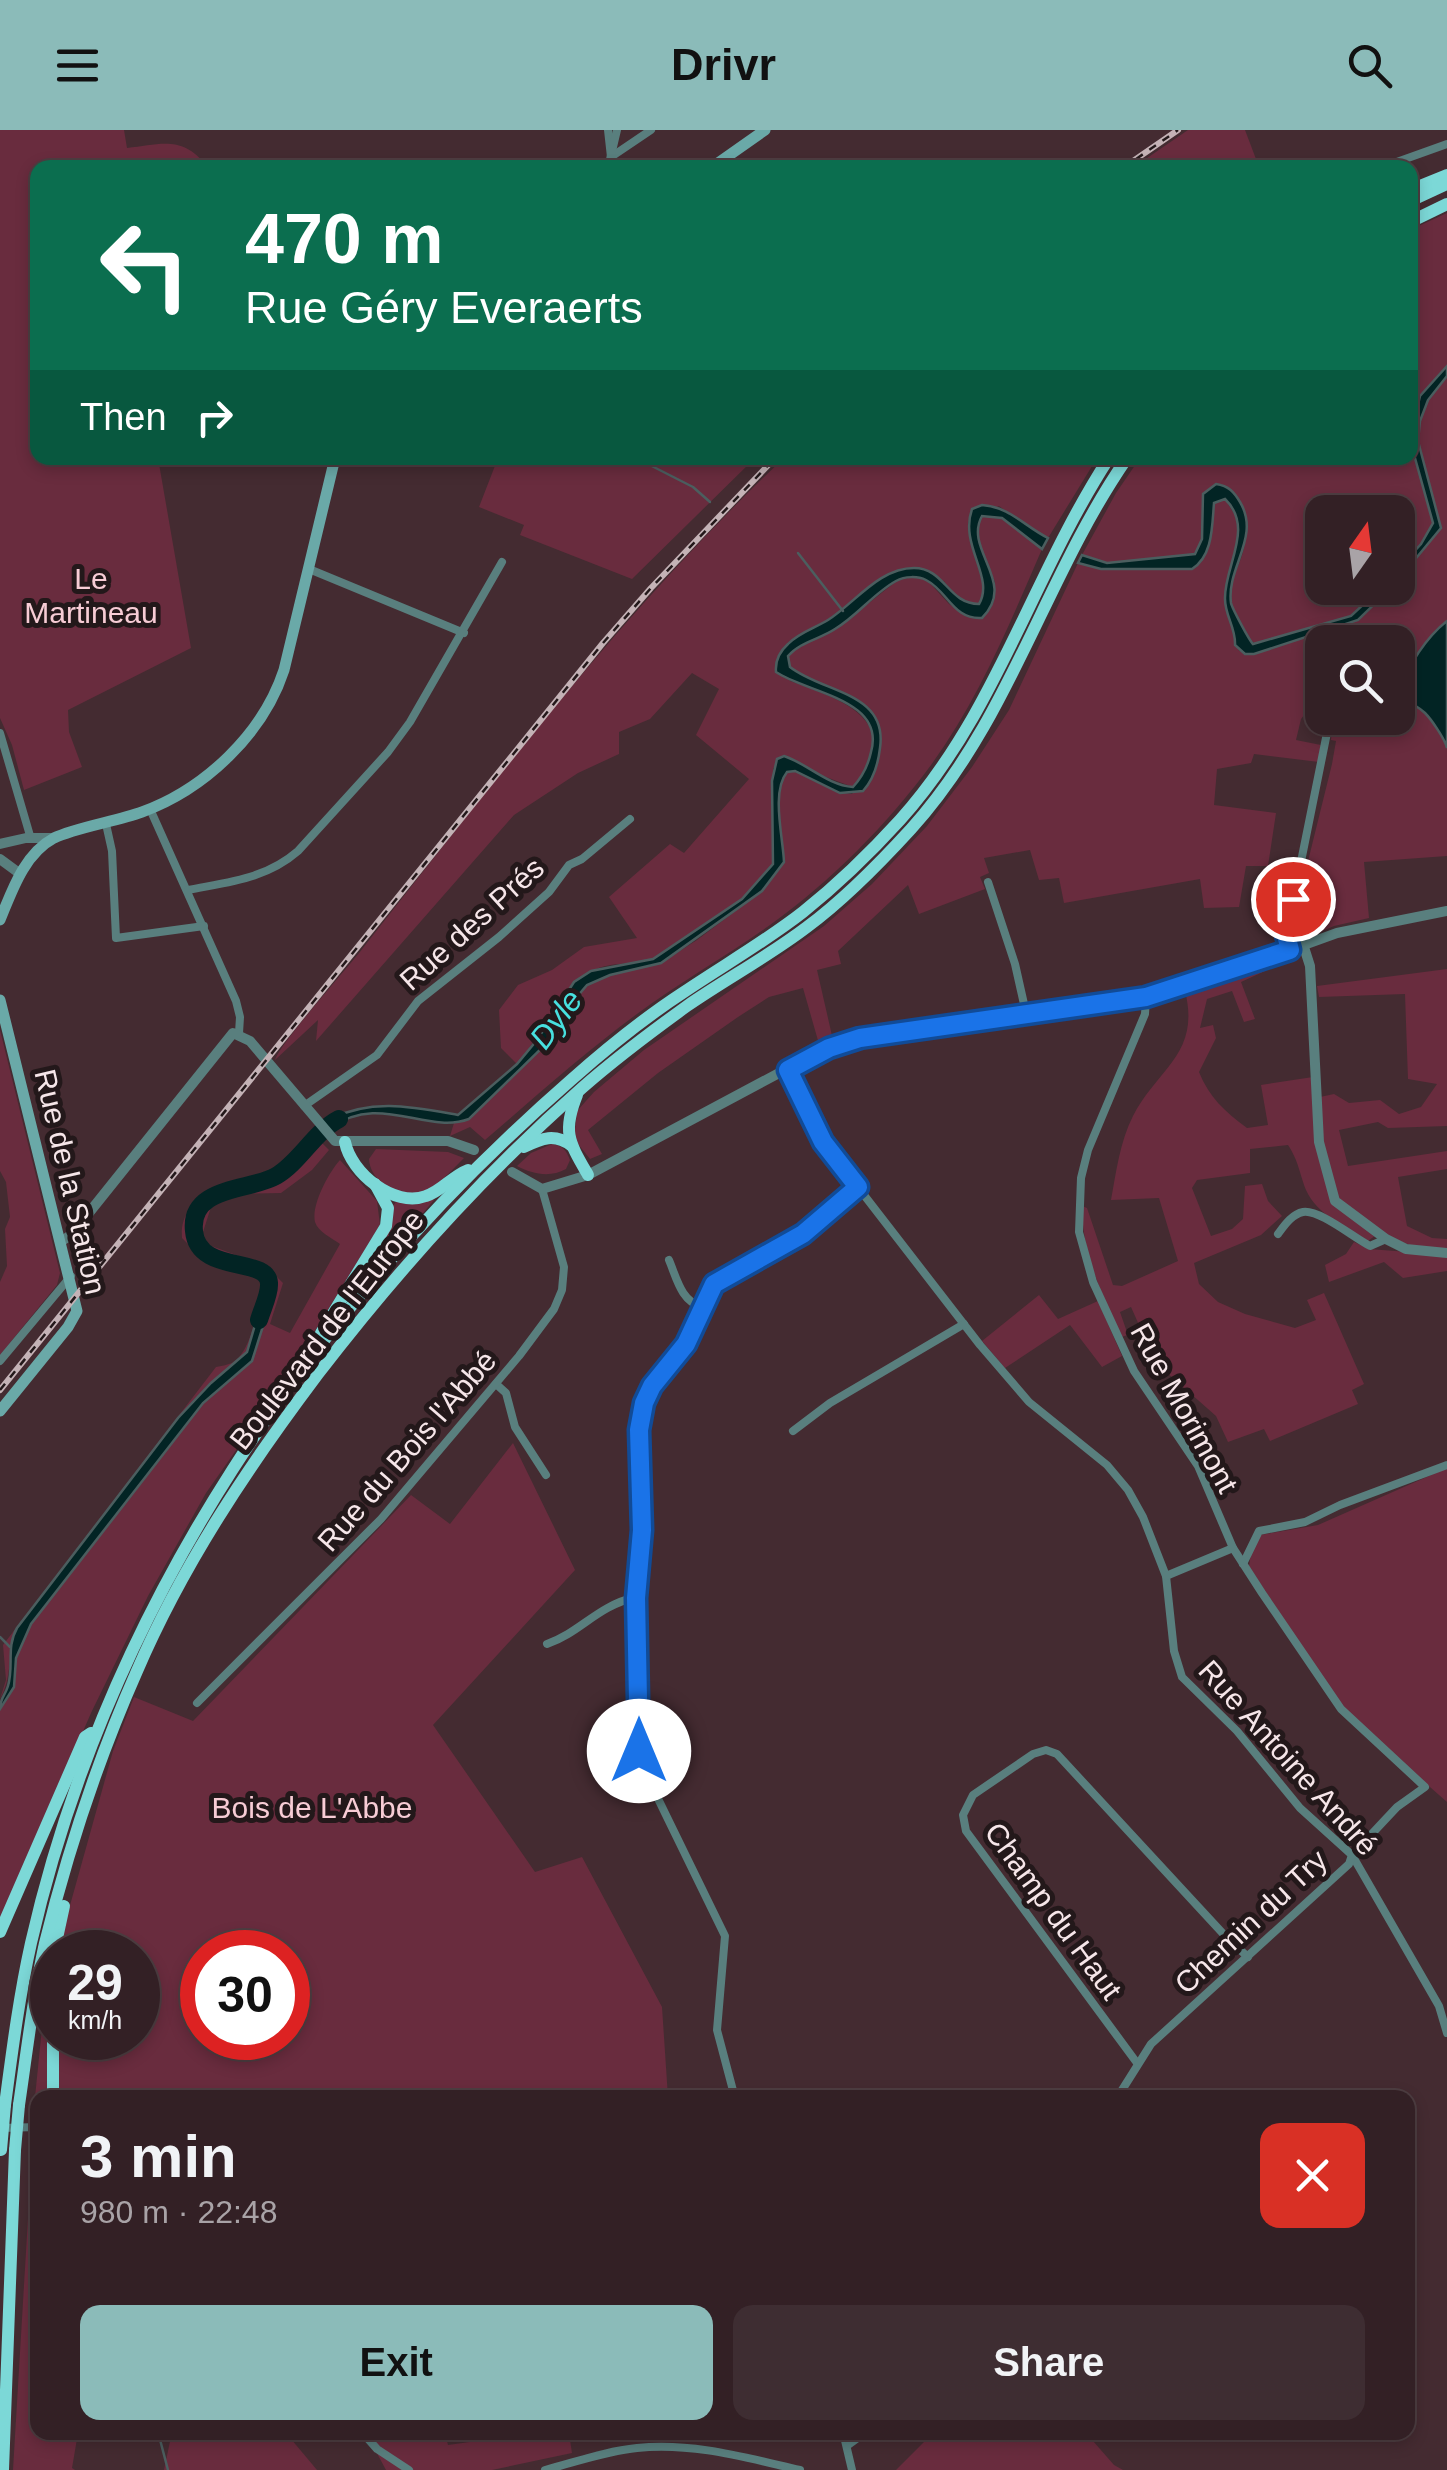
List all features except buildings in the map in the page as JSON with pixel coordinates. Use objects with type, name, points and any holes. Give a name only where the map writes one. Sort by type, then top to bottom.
[{"type":"highway","points":[[1418,187],[1447,174]]},
{"type":"highway","points":[[1418,197],[1447,184]]},
{"type":"highway","points":[[1418,218],[1447,204]]},
{"type":"highway","name":"Boulevard de l'Europe","points":[[12,2105],[30,1946],[70,1804],[97,1729],[132,1647],[192,1533],[254,1438],[402,1246],[476,1168],[571,1079],[632,1029],[814,903],[905,814],[970,726],[995,682],[1055,549],[1105,465]]},
{"type":"highway","name":"Boulevard de l'Europe","points":[[12,2105],[44,1949],[97,1770],[168,1606],[233,1493],[390,1282],[512,1153],[579,1091],[690,1004],[810,925],[850,891],[915,824],[983,731],[1008,687],[1068,556],[1123,465]]},
{"type":"highway","points":[[579,1091],[567,1120],[572,1146],[588,1176]]},
{"type":"highway","points":[[512,1153],[549,1138],[561,1138],[572,1146]]},
{"type":"highway","points":[[345,1142],[347,1153],[375,1184],[388,1193],[414,1199],[426,1196],[457,1174],[476,1168]]},
{"type":"highway","points":[[320,1348],[321,1333],[386,1226],[388,1208],[375,1184]]},
{"type":"highway","points":[[0,1932],[86,1737],[97,1729]]},
{"type":"highway","points":[[59,1930],[66,1896],[62,1880]]},
{"type":"highway","points":[[53,2060],[53,2090]]},
{"type":"highway","points":[[4,2470],[8,2150],[12,2105]]},
{"type":"highway","points":[[0,2162],[8,2150]]},
{"type":"main road","points":[[722,160],[765,130]]},
{"type":"main road","points":[[0,920],[19,874],[53,838],[150,809],[176,795],[229,755],[268,708],[284,670],[333,465]]},
{"type":"main road","name":"Rue de la Station","points":[[0,1000],[77,1302],[75,1318],[0,1412]]},
{"type":"street","points":[[608,130],[610,157]]},
{"type":"street","points":[[609,160],[617,130]]},
{"type":"street","points":[[610,157],[650,130]]},
{"type":"street","points":[[1402,160],[1447,144]]},
{"type":"street","points":[[188,890],[262,875],[298,851],[399,737],[464,633],[502,562]]},
{"type":"street","points":[[308,569],[464,633]]},
{"type":"street","points":[[0,733],[32,838]]},
{"type":"street","points":[[1290,950],[1288,920],[1326,735]]},
{"type":"street","points":[[150,809],[236,1001],[239,1033]]},
{"type":"street","name":"Rue des Prés","points":[[304,1106],[377,1055],[418,1001],[500,937],[549,892],[569,864],[582,859],[630,818]]},
{"type":"street","points":[[106,824],[114,868],[116,938],[204,926]]},
{"type":"street","points":[[0,844],[53,838]]},
{"type":"street","points":[[0,859],[19,874]]},
{"type":"street","points":[[988,882],[1015,964],[1026,1013]]},
{"type":"street","points":[[512,1172],[542,1189],[588,1176],[829,1048],[860,1038],[1146,997],[1371,924],[1447,911]]},
{"type":"street","points":[[1304,944],[1310,966],[1322,1161],[1335,1202],[1406,1249],[1447,1253]]},
{"type":"street","name":"Rue Morimont","points":[[1146,997],[1145,1014],[1082,1169],[1080,1240],[1093,1282],[1126,1356],[1198,1466],[1243,1564],[1341,1709],[1425,1787]]},
{"type":"street","points":[[239,1033],[335,1140],[448,1141],[474,1150]]},
{"type":"street","points":[[62,1241],[72,1234],[227,1036],[239,1033]]},
{"type":"street","name":"Rue Antoine André","points":[[788,1070],[823,1142],[964,1324],[1029,1402],[1118,1477],[1143,1517],[1166,1576],[1177,1668],[1186,1684],[1236,1731],[1300,1808],[1352,1855],[1438,2006],[1447,2033]]},
{"type":"street","points":[[733,2090],[716,2030],[725,1936],[640,1756],[636,1598],[642,1530],[641,1413],[652,1386],[686,1344],[708,1293],[722,1277],[803,1234],[858,1187]]},
{"type":"street","name":"Rue du Bois l'Abbé","points":[[197,1703],[355,1548],[496,1384],[554,1309],[562,1290],[562,1259],[542,1189]]},
{"type":"street","points":[[1278,1234],[1296,1214],[1307,1212],[1322,1216],[1370,1246],[1386,1239]]},
{"type":"street","points":[[669,1260],[684,1297],[702,1307]]},
{"type":"street","points":[[0,1360],[71,1276]]},
{"type":"street","points":[[793,1431],[830,1404],[964,1324]]},
{"type":"street","points":[[496,1384],[506,1393],[515,1426],[546,1475]]},
{"type":"street","points":[[1243,1564],[1259,1531],[1305,1522],[1447,1464]]},
{"type":"street","points":[[1166,1576],[1233,1548]]},
{"type":"street","points":[[547,1644],[564,1638],[596,1612],[636,1598]]},
{"type":"street","name":"Champ du Haut","points":[[1137,2062],[966,1831],[962,1815],[973,1795],[1040,1751],[1057,1754],[1248,1956]]},
{"type":"street","name":"Chemin du Try","points":[[1121,2090],[1151,2044],[1349,1864],[1352,1855],[1396,1807],[1425,1787]]},
{"type":"street","points":[[0,2128],[30,2127]]},
{"type":"street","points":[[370,2440],[391,2460],[409,2470]]},
{"type":"street","points":[[846,2440],[852,2470]]},
{"type":"street","points":[[848,2445],[855,2440]]},
{"type":"street","points":[[546,2470],[605,2453],[659,2447],[703,2450],[800,2470]]},
{"type":"green space","name":"Le Martineau","points":[[0,130],[124,130],[127,148],[171,144],[190,150],[201,160],[30,160],[30,465],[159,465],[191,648],[68,710],[69,732],[82,767],[24,790],[0,718]]},
{"type":"green space","points":[[1188,130],[1245,130],[1256,160],[1144,160]]},
{"type":"green space","points":[[1447,213],[1447,856],[1364,862],[1369,918],[1306,938],[1291,930],[1332,764],[1336,741],[1331,740],[1331,735],[1415,735],[1415,625],[1345,625],[1342,619],[1305,625],[1305,630],[1258,645],[1247,638],[1231,603],[1245,542],[1235,493],[1202,504],[1202,539],[1195,554],[1107,563],[1082,555],[1135,465],[1418,465],[1418,226]]},
{"type":"green space","points":[[495,465],[748,465],[632,579],[520,535],[524,525],[479,507]]},
{"type":"green space","points":[[777,465],[1093,465],[1048,538],[999,506],[968,522],[983,585],[979,604],[958,598],[944,581],[899,569],[781,652],[790,681],[830,696],[862,716],[871,729],[873,745],[868,764],[853,787],[815,773],[796,760],[773,768],[773,864],[736,904],[702,930],[654,958],[601,967],[585,976],[517,1064],[501,1048],[499,1010],[518,985],[552,970],[584,947],[637,938],[609,897],[670,844],[684,853],[749,779],[696,735],[719,689],[692,673],[650,719],[619,732],[619,754],[578,773],[514,815],[316,1041],[318,1020],[275,1060],[301,1022],[565,695],[727,514]]},
{"type":"green space","points":[[1225,499],[1238,520],[1226,609],[1239,651],[1305,635],[1305,714],[1296,740],[1321,745],[1319,762],[1254,754],[1251,763],[1217,769],[1214,805],[1276,813],[1268,866],[1246,866],[1239,907],[1204,908],[1200,879],[1064,903],[1059,878],[1039,880],[1030,850],[984,858],[989,873],[980,877],[985,889],[919,914],[908,885],[838,951],[841,964],[817,970],[833,1040],[819,1044],[803,988],[769,997],[658,1073],[588,1130],[602,1154],[590,1159],[574,1139],[577,1111],[594,1092],[644,1050],[824,926],[872,884],[927,826],[1009,710],[1078,563],[1101,569],[1192,569],[1212,529],[1214,503]]},
{"type":"green space","points":[[982,516],[1002,518],[1042,549],[993,660],[964,714],[896,809],[836,871],[792,908],[617,1029],[485,1140],[470,1127],[450,1136],[454,1123],[469,1119],[546,1044],[565,1011],[587,985],[610,975],[661,963],[762,891],[783,852],[779,799],[787,771],[852,794],[878,762],[870,709],[799,673],[790,667],[788,656],[794,649],[836,629],[898,580],[927,580],[949,604],[973,618],[995,582],[978,532]]},
{"type":"green space","points":[[1263,963],[1265,971],[1241,982],[1255,1019],[1244,1022],[1232,991],[1207,999],[1200,1028],[1213,1025],[1216,1038],[1199,1072],[1218,1103],[1247,1128],[1268,1125],[1261,1085],[1313,1077],[1333,1202],[1376,1235],[1368,1241],[1317,1207],[1288,1145],[1250,1149],[1250,1173],[1197,1180],[1192,1188],[1211,1236],[1232,1229],[1243,1219],[1245,1186],[1262,1184],[1268,1201],[1282,1216],[1261,1235],[1194,1263],[1199,1284],[1218,1302],[1295,1328],[1316,1320],[1307,1300],[1324,1293],[1364,1384],[1352,1390],[1358,1404],[1270,1441],[1264,1429],[1228,1442],[1216,1416],[1156,1363],[1131,1307],[1120,1312],[1128,1335],[1121,1337],[1089,1257],[1082,1206],[1087,1208],[1113,1285],[1122,1286],[1178,1261],[1159,1198],[1111,1200],[1122,1146],[1133,1116],[1182,1046],[1188,1013],[1185,991]]},
{"type":"green space","points":[[1447,969],[1447,1126],[1388,1128],[1378,1122],[1339,1130],[1348,1166],[1447,1151],[1447,1169],[1398,1177],[1407,1226],[1432,1238],[1447,1239],[1447,1249],[1410,1245],[1389,1237],[1337,1199],[1325,1161],[1320,1097],[1334,1094],[1349,1103],[1380,1100],[1399,1114],[1421,1107],[1437,1084],[1408,1079],[1405,994],[1319,997],[1317,986]]},
{"type":"green space","points":[[0,1030],[60,1273],[57,1285],[0,1355],[0,1282],[7,1266],[5,1229],[10,1217],[6,1182],[0,1171]]},
{"type":"green space","points":[[311,1132],[329,1150],[312,1170],[281,1193],[232,1194],[212,1204],[203,1243],[266,1266],[283,1283],[270,1324],[290,1333],[340,1244],[319,1229],[314,1215],[322,1189],[340,1160],[377,1201],[380,1225],[279,1389],[206,1493],[148,1596],[91,1713],[0,1922],[0,1709],[14,1687],[16,1658],[31,1624],[203,1403],[252,1361],[270,1305],[263,1299],[248,1352],[178,1418],[17,1628],[7,1682],[0,1699],[6,1680],[3,1645],[216,1367],[232,1363],[250,1338],[262,1280],[256,1273],[202,1258],[182,1238],[189,1210],[210,1194],[264,1175]]},
{"type":"green space","points":[[552,1144],[567,1154],[570,1160],[566,1169],[541,1174],[517,1166],[531,1153]]},
{"type":"green space","points":[[376,1149],[448,1152],[464,1158],[431,1188],[407,1194],[389,1188],[375,1176],[369,1159]]},
{"type":"green space","points":[[432,1198],[350,1300],[347,1298],[396,1202]]},
{"type":"green space","points":[[1354,1242],[1369,1249],[1447,1255],[1447,1271],[1403,1278],[1384,1262],[1329,1282],[1325,1265],[1346,1254]]},
{"type":"green space","points":[[1039,1295],[1058,1319],[1098,1301],[1122,1356],[1102,1367],[1070,1325],[1005,1368],[982,1341]]},
{"type":"green space","name":"Bois de L'Abbe","points":[[513,1443],[575,1570],[433,1725],[535,1872],[582,1857],[662,2007],[668,2090],[36,2090],[39,2060],[160,2060],[160,1930],[63,1930],[113,1751],[134,1697],[193,1721],[411,1495],[450,1524]]},
{"type":"green space","points":[[1447,1468],[1447,1802],[1355,1721],[1331,1692],[1249,1566],[1253,1541],[1260,1535],[1318,1525]]},
{"type":"green space","points":[[30,2185],[30,2440],[77,2440],[72,2468],[75,2470],[13,2470]]},
{"type":"green space","points":[[170,2440],[292,2440],[317,2470],[164,2470]]},
{"type":"green space","points":[[370,2440],[447,2440],[448,2445],[484,2440],[570,2440],[572,2453],[492,2470],[386,2470]]},
{"type":"green space","points":[[926,2440],[1092,2440],[1123,2470],[896,2470]]},
{"type":"water","points":[[1447,366],[1447,376],[1428,400],[1418,441],[1420,396]]},
{"type":"water","points":[[1418,441],[1441,528],[1415,559],[1415,551],[1433,523],[1417,465]]},
{"type":"water","points":[[1216,484],[1224,486],[1233,492],[1245,515],[1247,528],[1233,577],[1231,603],[1253,644],[1305,629],[1305,637],[1254,654],[1245,654],[1235,645],[1225,605],[1238,522],[1225,499],[1214,503],[1208,548],[1192,569],[1101,569],[1078,563],[1082,555],[1107,563],[1195,554],[1202,539],[1203,494]]},
{"type":"water","points":[[982,505],[1009,513],[1048,538],[1042,549],[1002,518],[982,516],[979,541],[995,592],[992,605],[982,618],[957,610],[926,580],[903,578],[843,624],[788,656],[790,667],[850,696],[874,715],[880,730],[880,748],[875,771],[863,791],[840,793],[795,771],[787,772],[779,803],[784,862],[762,891],[661,963],[610,975],[587,985],[565,1011],[546,1044],[469,1119],[453,1123],[367,1114],[331,1128],[326,1123],[346,1112],[378,1106],[458,1115],[517,1064],[574,982],[591,971],[653,959],[742,899],[773,864],[772,781],[777,759],[784,756],[853,787],[865,771],[871,752],[872,734],[867,720],[841,700],[776,672],[780,653],[792,640],[828,620],[879,580],[901,570],[924,570],[960,598],[979,604],[983,583],[969,523],[972,509]]},
{"type":"water","points":[[1363,605],[1373,605],[1358,620],[1320,625],[1351,616]]},
{"type":"water","points":[[1447,621],[1447,748],[1431,720],[1415,706],[1415,659]]},
{"type":"water","points":[[263,1298],[270,1304],[252,1361],[203,1403],[31,1624],[16,1658],[14,1687],[0,1709],[10,1679],[12,1642],[17,1628],[178,1418],[247,1352]]},
{"type":"waterway","points":[[650,465],[693,487],[710,502]]},
{"type":"waterway","points":[[798,553],[843,611]]},
{"type":"waterway","name":"Dyle","points":[[259,1320],[269,1287],[265,1275],[207,1254],[198,1245],[195,1216],[201,1206],[223,1192],[276,1176],[339,1119]]},
{"type":"waterway","points":[[0,1637],[10,1647]]},
{"type":"waterway","points":[[160,2440],[168,2470]]},
{"type":"railway","points":[[1135,160],[1178,130]]},
{"type":"railway","points":[[0,1390],[603,643],[768,465]]},
{"type":"route","points":[[639,1751],[639,1430],[647,1394],[686,1344],[714,1284],[803,1234],[858,1187],[823,1142],[788,1070],[829,1048],[860,1038],[1146,997],[1218,976],[1290,950],[1286,935],[1293,899]]}]
